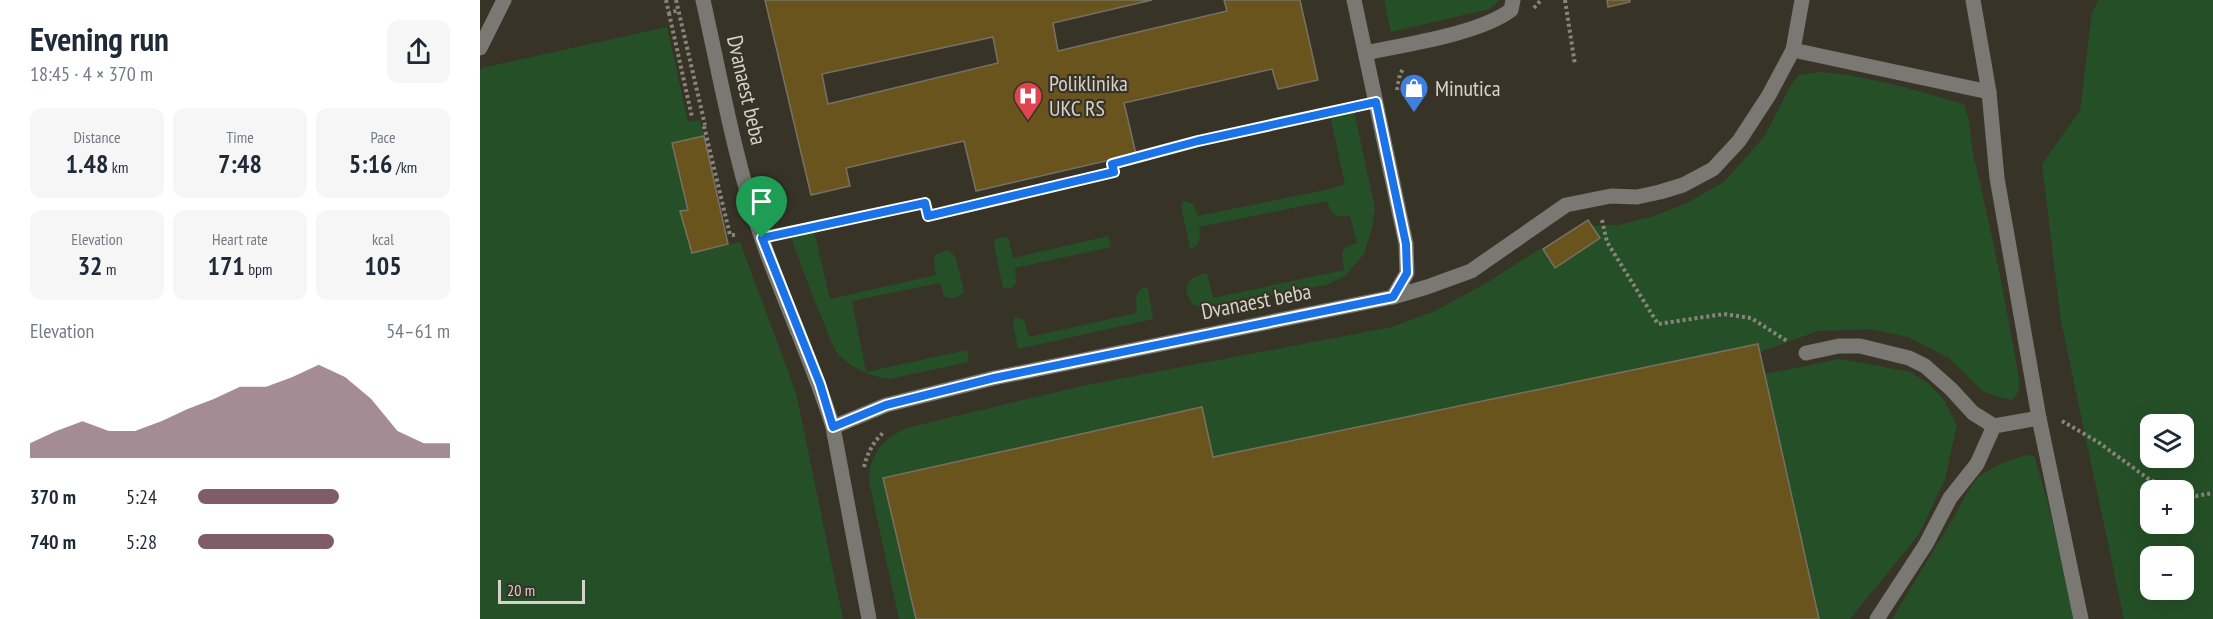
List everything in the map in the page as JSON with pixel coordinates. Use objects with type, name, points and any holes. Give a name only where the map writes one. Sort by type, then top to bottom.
[{"type":"street","points":[[480,48],[504,0]]},
{"type":"street","name":"Dvanaest beba","points":[[703,0],[729,119],[762,238],[820,384],[833,427],[869,619]]},
{"type":"street","points":[[1354,0],[1406,244],[1407,273],[1393,297]]},
{"type":"street","points":[[1366,53],[1468,30],[1492,21],[1511,10],[1513,0]]},
{"type":"street","name":"Dvanaest beba","points":[[833,427],[886,405],[994,378],[1393,297],[1471,271],[1566,205],[1611,196],[1637,197],[1683,185],[1713,169],[1739,141],[1769,95],[1793,50],[1802,0]]},
{"type":"street","points":[[1973,0],[1989,92],[1997,178],[2038,413],[2081,619]]},
{"type":"street","points":[[1793,50],[1989,92]]},
{"type":"street","points":[[1806,352],[1839,346],[1860,346],[1909,358],[1925,366],[1951,389],[1972,413],[1994,426],[2038,413]]},
{"type":"street","points":[[1877,619],[1926,543],[1950,498],[1977,464],[1994,426]]},
{"type":"path","points":[[666,0],[692,117]]},
{"type":"path","points":[[1565,0],[1575,65]]},
{"type":"path","points":[[669,13],[679,10]]},
{"type":"path","points":[[762,238],[925,203],[928,216],[1114,172],[1112,164],[1198,141],[1376,102]]},
{"type":"path","points":[[704,126],[730,235],[740,235],[743,243]]},
{"type":"path","points":[[1598,198],[1607,242],[1658,324],[1724,314],[1751,318],[1806,352]]},
{"type":"path","points":[[2038,413],[2098,442],[2150,480]]},
{"type":"path","points":[[863,472],[867,456],[881,433],[892,429]]},
{"type":"path","points":[[2194,495],[2213,494]]},
{"type":"green space","points":[[1384,0],[1500,0],[1489,9],[1391,32]]},
{"type":"green space","points":[[2099,0],[2213,0],[2213,619],[2124,619],[2061,321],[2042,164],[2080,111],[2092,12]]},
{"type":"green space","points":[[667,27],[688,122],[700,120],[704,136],[672,143],[688,210],[681,211],[692,253],[740,242],[796,393],[843,619],[480,619],[480,72],[482,68]]},
{"type":"green space","points":[[1820,72],[1849,75],[1900,86],[1964,104],[2019,378],[2019,391],[2012,400],[1983,391],[1949,358],[1908,337],[1870,329],[1818,331],[1760,352],[1758,345],[1213,457],[1201,407],[883,478],[916,619],[899,619],[869,481],[872,462],[879,449],[906,428],[1082,386],[1392,327],[1435,311],[1488,282],[1538,250],[1543,249],[1555,267],[1592,226],[1619,225],[1654,216],[1687,203],[1724,182],[1764,137],[1791,85],[1799,75]]},
{"type":"green space","points":[[1354,111],[1375,208],[1364,254],[1345,276],[1326,285],[1205,308],[1194,305],[1187,293],[1188,284],[1195,277],[1207,273],[1213,298],[1344,270],[1342,252],[1346,247],[1357,243],[1350,216],[1336,216],[1327,201],[1199,227],[1198,243],[1190,249],[1181,205],[1184,201],[1193,204],[1198,216],[1345,184],[1330,116]]},
{"type":"green space","points":[[814,231],[830,299],[936,275],[935,255],[947,250],[955,256],[964,291],[957,297],[944,296],[940,283],[852,301],[866,372],[967,350],[969,362],[889,379],[876,376],[863,371],[840,356],[830,340],[791,237]]},
{"type":"green space","points":[[1108,236],[1111,247],[1015,268],[1016,283],[1011,289],[1003,288],[995,239],[1006,237],[1009,240],[1013,258]]},
{"type":"green space","points":[[1146,287],[1153,319],[1018,349],[1013,323],[1015,317],[1024,320],[1029,337],[1137,313],[1137,294]]},
{"type":"green space","points":[[1840,359],[1911,372],[1929,384],[1944,400],[1957,425],[1945,479],[1919,534],[1850,619],[1819,619],[1765,374]]},
{"type":"green space","points":[[2026,455],[2034,456],[2047,499],[2075,619],[1892,619],[1979,476],[2000,464]]},
{"type":"building","points":[[765,0],[1152,0],[1053,23],[1058,51],[1227,11],[1224,0],[1300,0],[1318,80],[1278,89],[1272,69],[1124,103],[1136,154],[976,191],[964,141],[846,168],[850,186],[811,195]],"holes":[[[993,37],[998,63],[828,104],[822,74]]]},
{"type":"building","points":[[1607,0],[1630,0],[1630,2],[1608,7]]},
{"type":"building","points":[[704,136],[728,244],[692,253],[680,211],[688,210],[672,143]]},
{"type":"building","points":[[1588,220],[1600,238],[1555,268],[1543,249]]},
{"type":"building","points":[[1758,344],[1819,619],[916,619],[883,478],[1202,407],[1213,457]]},
{"type":"place","name":"Minutica","points":[[1414,114]]},
{"type":"place","name":"Poliklinika UKC RS","points":[[1028,122]]},
{"type":"route","points":[[1376,102],[1406,244],[1407,273],[1393,297],[994,378],[886,405],[854,416],[833,427],[820,384],[762,238],[925,203],[928,216],[1114,172],[1112,164],[1198,141],[1376,102]]}]
